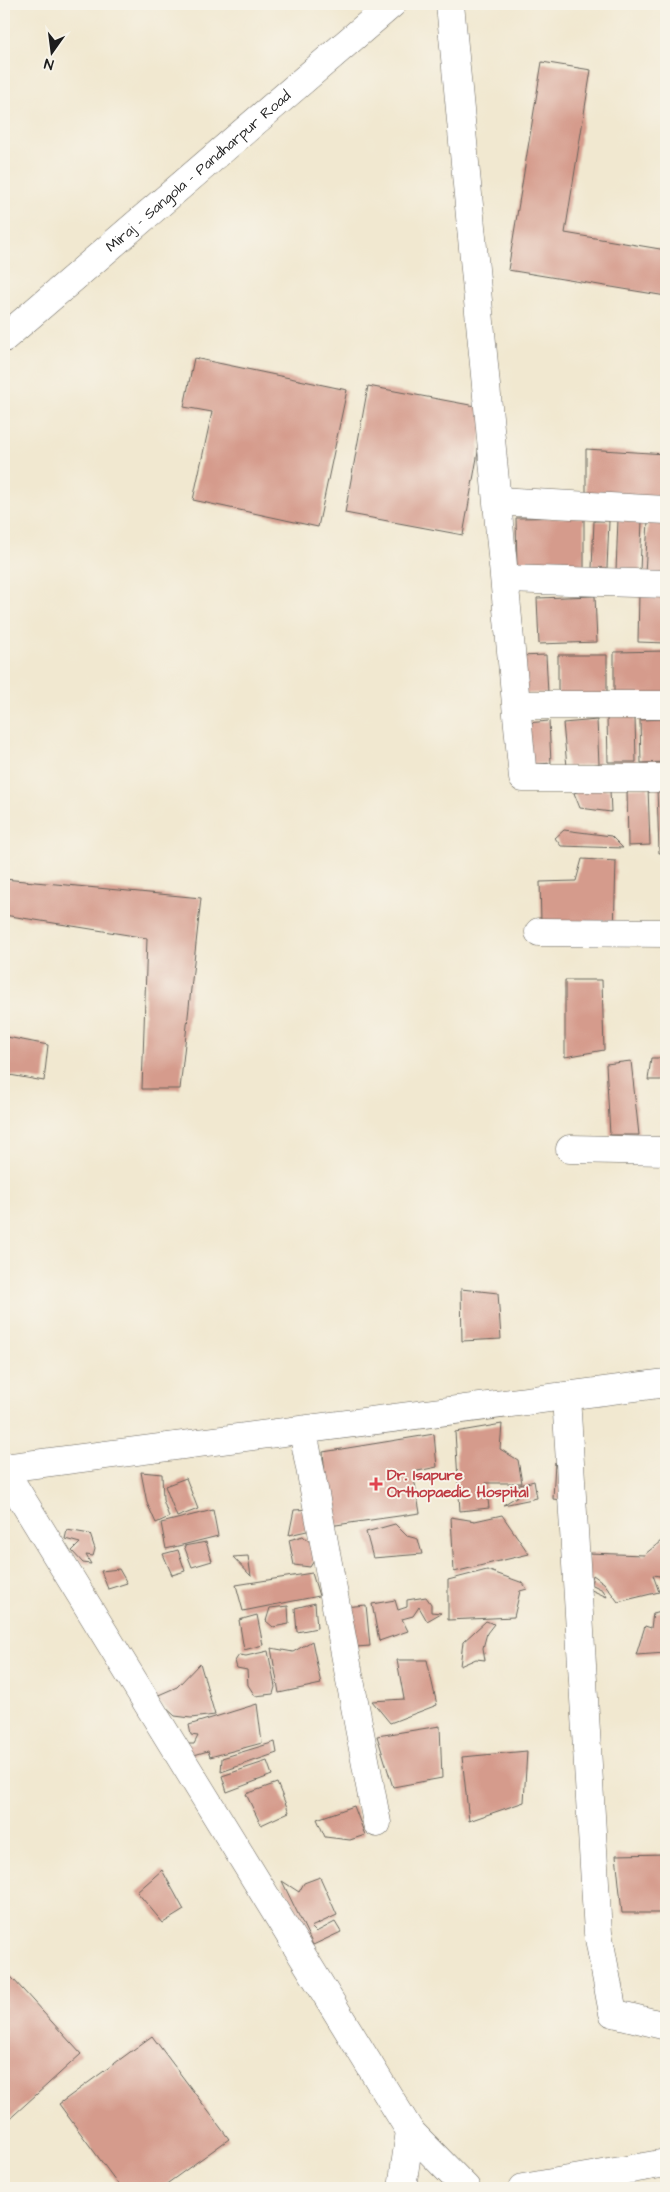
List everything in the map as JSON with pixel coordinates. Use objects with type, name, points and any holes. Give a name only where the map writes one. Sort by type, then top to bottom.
[{"type":"main road","name":"Miraj - Sangola - Pandharpur Road","points":[[4,338],[392,4]]},
{"type":"main road","points":[[450,4],[523,778],[666,778]]},
{"type":"main road","points":[[497,501],[666,510]]},
{"type":"main road","points":[[504,579],[666,584]]},
{"type":"main road","points":[[517,705],[666,705]]},
{"type":"main road","points":[[539,932],[666,933]]},
{"type":"main road","points":[[570,1149],[666,1151]]},
{"type":"main road","points":[[466,2188],[410,2131],[4,1469],[666,1383]]},
{"type":"main road","points":[[566,1396],[598,1933],[613,2013],[666,2026]]},
{"type":"main road","points":[[303,1431],[376,1823]]},
{"type":"main road","points":[[402,2188],[410,2131]]},
{"type":"main road","points":[[523,2188],[666,2163]]},
{"type":"building","points":[[542,62],[591,70],[565,233],[666,250],[666,296],[508,270]]},
{"type":"building","points":[[194,358],[347,390],[318,527],[193,500],[212,412],[184,407]]},
{"type":"building","points":[[368,386],[486,408],[463,535],[345,513]]},
{"type":"building","points":[[586,449],[666,454],[666,499],[586,495]]},
{"type":"building","points":[[584,517],[584,569],[517,569],[516,518]]},
{"type":"building","points":[[618,519],[642,520],[640,572],[616,571]]},
{"type":"building","points":[[594,521],[609,521],[607,568],[592,568]]},
{"type":"building","points":[[648,521],[666,522],[666,574],[645,574]]},
{"type":"building","points":[[639,594],[666,595],[666,643],[638,642]]},
{"type":"building","points":[[595,596],[597,642],[539,644],[537,598]]},
{"type":"building","points":[[666,651],[666,696],[614,697],[614,652]]},
{"type":"building","points":[[546,655],[548,693],[519,694],[519,656]]},
{"type":"building","points":[[558,655],[607,655],[607,695],[558,695]]},
{"type":"building","points":[[635,716],[636,762],[608,762],[607,717]]},
{"type":"building","points":[[666,719],[666,762],[641,763],[640,720]]},
{"type":"building","points":[[597,720],[599,764],[567,767],[563,723]]},
{"type":"building","points":[[549,721],[551,763],[529,765],[527,723]]},
{"type":"building","points":[[666,786],[666,852],[659,853],[657,787]]},
{"type":"building","points":[[591,787],[610,790],[611,812],[580,808],[574,793]]},
{"type":"building","points":[[648,787],[650,845],[628,846],[627,788]]},
{"type":"building","points":[[564,830],[611,836],[623,848],[561,846],[555,838]]},
{"type":"building","points":[[582,859],[616,861],[614,933],[541,921],[540,882],[576,881]]},
{"type":"building","points":[[4,879],[201,898],[180,1089],[142,1089],[147,938],[4,915]]},
{"type":"building","points":[[565,980],[602,980],[604,1050],[565,1057]]},
{"type":"building","points":[[7,1037],[48,1045],[44,1081],[4,1074],[4,1048]]},
{"type":"building","points":[[651,1058],[666,1058],[666,1080],[648,1080]]},
{"type":"building","points":[[631,1061],[639,1135],[610,1135],[606,1064]]},
{"type":"building","points":[[461,1289],[498,1293],[501,1339],[462,1341]]},
{"type":"building","points":[[502,1424],[500,1449],[518,1460],[522,1483],[486,1483],[489,1508],[460,1511],[455,1432]]},
{"type":"building","points":[[434,1434],[437,1467],[413,1472],[420,1513],[329,1526],[323,1452]]},
{"type":"building","points":[[555,1462],[563,1497],[561,1500],[553,1499]]},
{"type":"building","points":[[141,1472],[162,1474],[163,1500],[169,1517],[156,1523],[147,1503]]},
{"type":"building","points":[[186,1478],[198,1509],[177,1517],[165,1486]]},
{"type":"building","points":[[534,1481],[537,1498],[503,1505],[521,1494],[516,1486]]},
{"type":"building","points":[[313,1509],[307,1531],[289,1535],[294,1510]]},
{"type":"building","points":[[213,1510],[218,1536],[166,1549],[161,1523]]},
{"type":"building","points":[[502,1515],[529,1554],[454,1572],[451,1517],[475,1521]]},
{"type":"building","points":[[395,1524],[407,1536],[418,1539],[422,1554],[373,1558],[366,1532]]},
{"type":"building","points":[[67,1530],[90,1534],[95,1549],[93,1556],[86,1555],[91,1564],[83,1563],[72,1551],[80,1543],[65,1539]]},
{"type":"building","points":[[303,1536],[320,1551],[310,1567],[294,1565],[289,1540]]},
{"type":"building","points":[[666,1537],[666,1577],[653,1575],[659,1592],[618,1602],[604,1583],[593,1575],[591,1584],[603,1590],[607,1597],[587,1588],[588,1553],[644,1555]]},
{"type":"building","points":[[206,1542],[212,1561],[192,1567],[184,1546]]},
{"type":"building","points":[[178,1550],[185,1571],[172,1575],[163,1554]]},
{"type":"building","points":[[248,1556],[251,1576],[233,1557]]},
{"type":"building","points":[[119,1569],[127,1583],[108,1589],[101,1571]]},
{"type":"building","points":[[487,1570],[523,1583],[527,1589],[520,1591],[514,1617],[448,1620],[448,1580]]},
{"type":"building","points":[[312,1573],[319,1596],[243,1611],[236,1585]]},
{"type":"building","points":[[426,1597],[431,1604],[431,1612],[441,1613],[427,1621],[419,1607],[413,1616],[402,1619],[408,1631],[379,1641],[372,1604],[395,1600],[398,1610],[407,1607],[407,1600]]},
{"type":"building","points":[[315,1603],[317,1628],[297,1632],[295,1608]]},
{"type":"building","points":[[366,1605],[370,1646],[356,1647],[344,1607]]},
{"type":"building","points":[[288,1606],[289,1624],[273,1627],[266,1621],[270,1608]]},
{"type":"building","points":[[666,1610],[666,1653],[636,1655],[645,1626],[651,1628],[653,1613]]},
{"type":"building","points":[[257,1615],[263,1645],[244,1650],[239,1620]]},
{"type":"building","points":[[486,1621],[494,1624],[487,1633],[483,1648],[485,1660],[476,1659],[460,1666],[463,1642]]},
{"type":"building","points":[[312,1641],[321,1684],[279,1693],[271,1648],[293,1652]]},
{"type":"building","points":[[268,1651],[275,1687],[273,1694],[255,1696],[248,1685],[247,1670],[237,1668],[235,1661],[239,1655],[246,1656]]},
{"type":"building","points":[[397,1660],[427,1660],[437,1705],[390,1723],[372,1701],[404,1699]]},
{"type":"building","points":[[200,1663],[215,1715],[191,1718],[175,1716],[154,1697],[177,1687]]},
{"type":"building","points":[[257,1704],[262,1743],[210,1757],[208,1751],[187,1757],[187,1744],[194,1744],[198,1736],[191,1735],[189,1725]]},
{"type":"building","points":[[440,1726],[442,1778],[393,1787],[377,1736]]},
{"type":"building","points":[[275,1742],[277,1753],[221,1772],[222,1758]]},
{"type":"building","points":[[527,1751],[524,1802],[469,1821],[462,1757]]},
{"type":"building","points":[[267,1761],[272,1775],[227,1792],[222,1776]]},
{"type":"building","points":[[277,1783],[289,1812],[261,1825],[246,1794]]},
{"type":"building","points":[[354,1806],[365,1835],[350,1840],[325,1837],[317,1819]]},
{"type":"building","points":[[666,1854],[666,1913],[622,1913],[616,1855]]},
{"type":"building","points":[[162,1870],[184,1910],[163,1923],[137,1892]]},
{"type":"building","points":[[320,1877],[337,1915],[311,1927],[316,1932],[335,1922],[341,1932],[313,1945],[282,1881],[299,1892],[304,1883]]},
{"type":"building","points":[[4,1969],[81,2054],[4,2124]]},
{"type":"building","points":[[152,2036],[229,2139],[161,2188],[121,2188],[59,2104]]},
{"type":"place","name":"Dr. Isapure Orthopaedic Hospital","points":[[376,1484]]}]
